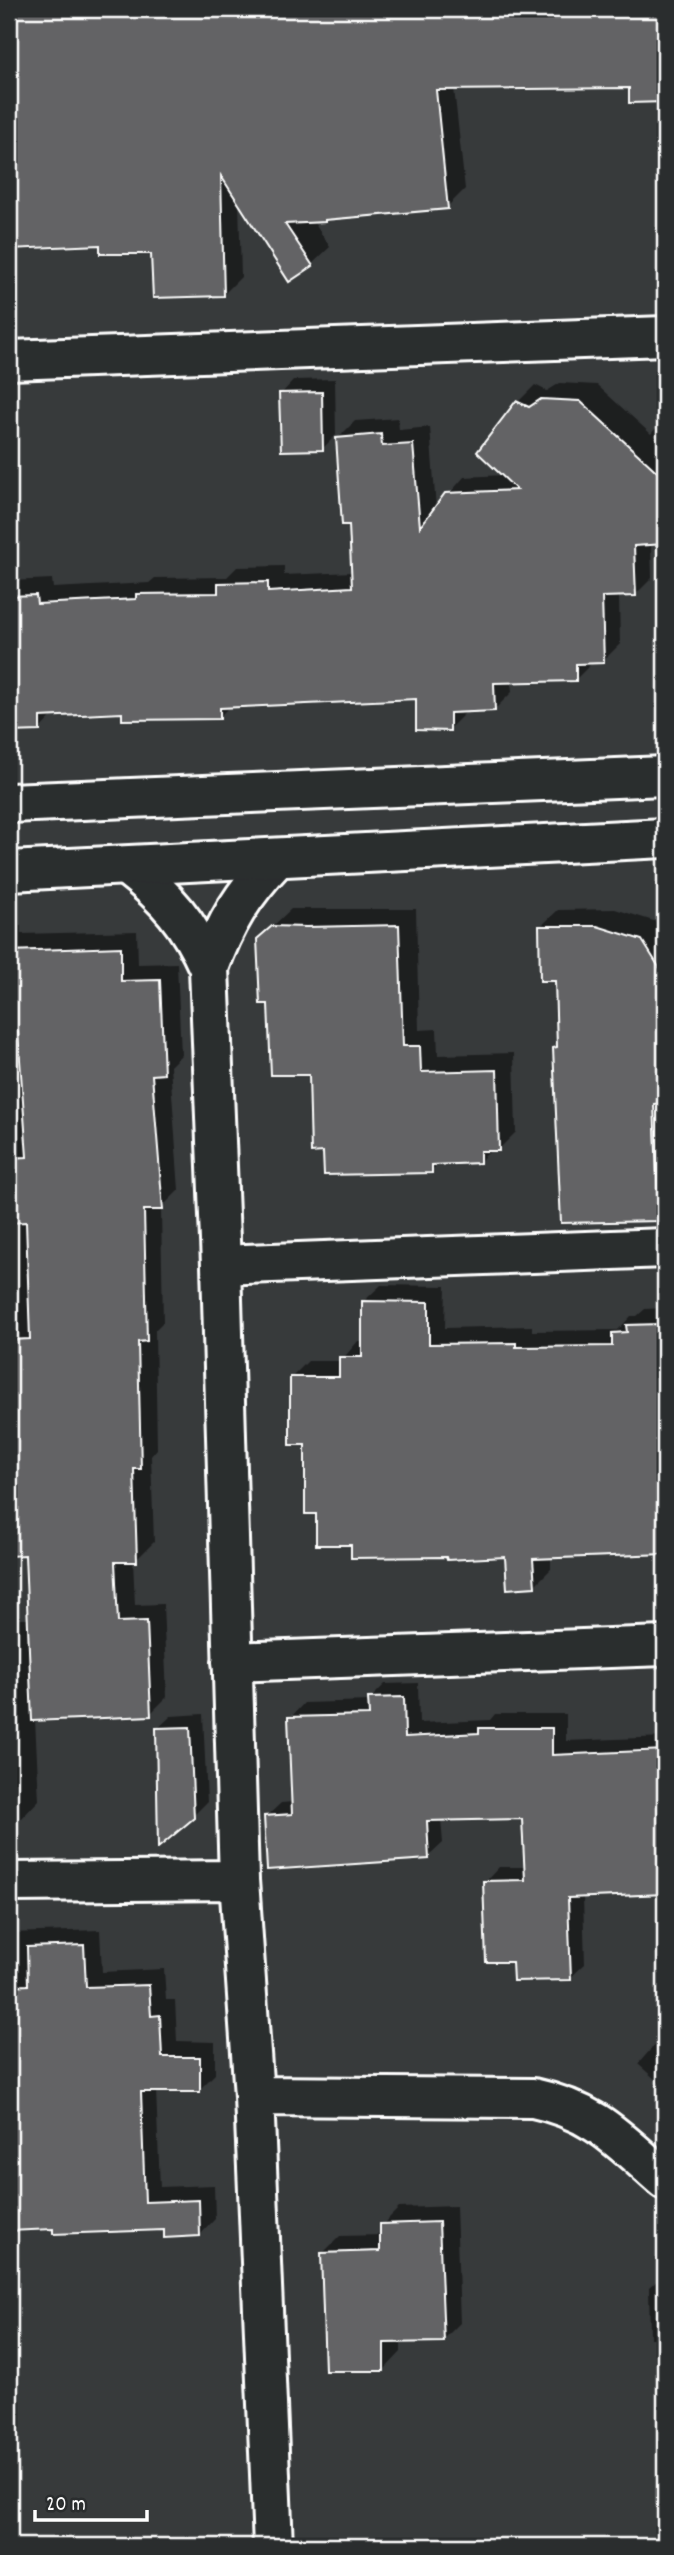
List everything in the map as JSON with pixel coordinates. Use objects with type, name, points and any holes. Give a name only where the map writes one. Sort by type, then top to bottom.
[{"type":"street","points":[[9,360],[665,336]]},
{"type":"street","points":[[9,803],[665,776]]},
{"type":"street","points":[[9,872],[665,838]]},
{"type":"street","points":[[273,2546],[254,2096],[239,1880],[221,1265],[209,968],[235,908],[254,882],[276,859]]},
{"type":"street","points":[[128,867],[154,887],[177,911],[195,938],[209,968]]},
{"type":"street","points":[[221,1265],[665,1248]]},
{"type":"street","points":[[232,1662],[665,1646]]},
{"type":"street","points":[[9,1882],[239,1880]]},
{"type":"street","points":[[254,2096],[533,2098],[560,2104],[585,2115],[608,2130],[665,2180]]},
{"type":"building","points":[[9,9],[665,9],[665,102],[629,103],[629,88],[436,90],[448,209],[285,224],[313,266],[289,282],[221,176],[224,296],[153,298],[151,254],[100,254],[100,245],[9,249]]},
{"type":"building","points":[[322,392],[323,450],[281,451],[279,393]]},
{"type":"building","points":[[541,399],[580,401],[665,479],[665,544],[634,546],[636,596],[602,597],[604,663],[576,664],[576,681],[494,683],[495,711],[450,713],[450,731],[416,730],[416,699],[220,708],[220,719],[122,720],[122,713],[40,717],[40,731],[9,732],[9,596],[36,595],[37,604],[136,599],[136,594],[218,593],[218,583],[268,582],[268,592],[352,587],[349,525],[342,525],[336,438],[381,434],[382,446],[413,444],[420,527],[445,493],[517,490],[477,452],[516,401],[529,407]]},
{"type":"building","points":[[399,925],[403,1046],[420,1046],[421,1072],[497,1070],[499,1151],[480,1151],[480,1163],[432,1165],[432,1173],[324,1175],[323,1152],[311,1153],[309,1075],[271,1075],[268,1004],[260,1004],[257,939],[272,926]]},
{"type":"building","points":[[539,926],[597,926],[642,940],[664,975],[665,1103],[654,1104],[659,1221],[561,1223],[553,1048],[557,1047],[555,981],[540,981]]},
{"type":"building","points":[[121,947],[121,981],[160,980],[164,1074],[152,1075],[163,1210],[144,1210],[147,1341],[138,1342],[141,1469],[134,1469],[137,1562],[115,1562],[118,1622],[147,1621],[151,1716],[32,1721],[25,1555],[9,1556],[9,1340],[30,1339],[26,1222],[9,1223],[9,1158],[27,1157],[18,1032],[11,1033],[9,951]]},
{"type":"building","points":[[362,1301],[429,1302],[429,1344],[612,1346],[612,1333],[627,1332],[626,1325],[660,1324],[662,1453],[665,1452],[665,1554],[533,1559],[535,1587],[507,1589],[505,1557],[447,1560],[446,1557],[351,1558],[351,1545],[316,1545],[316,1514],[305,1514],[305,1445],[290,1445],[290,1377],[339,1377],[339,1357],[362,1357]]},
{"type":"building","points":[[404,1697],[405,1737],[479,1733],[479,1728],[552,1728],[552,1755],[665,1750],[665,1894],[568,1898],[571,1980],[513,1981],[512,1962],[486,1962],[483,1881],[525,1880],[522,1819],[427,1821],[429,1859],[267,1870],[264,1816],[292,1814],[288,1717],[369,1715],[368,1698]]},
{"type":"building","points":[[190,1727],[194,1818],[158,1848],[156,1728]]},
{"type":"building","points":[[84,1945],[86,1987],[149,1985],[151,2016],[160,2015],[162,2057],[200,2057],[200,2092],[141,2092],[145,2202],[199,2200],[200,2236],[164,2238],[164,2230],[53,2234],[53,2229],[9,2231],[9,1986],[28,1985],[27,1947]]},
{"type":"building","points":[[439,2222],[444,2342],[384,2343],[384,2371],[325,2371],[321,2253],[380,2251],[380,2224]]}]
